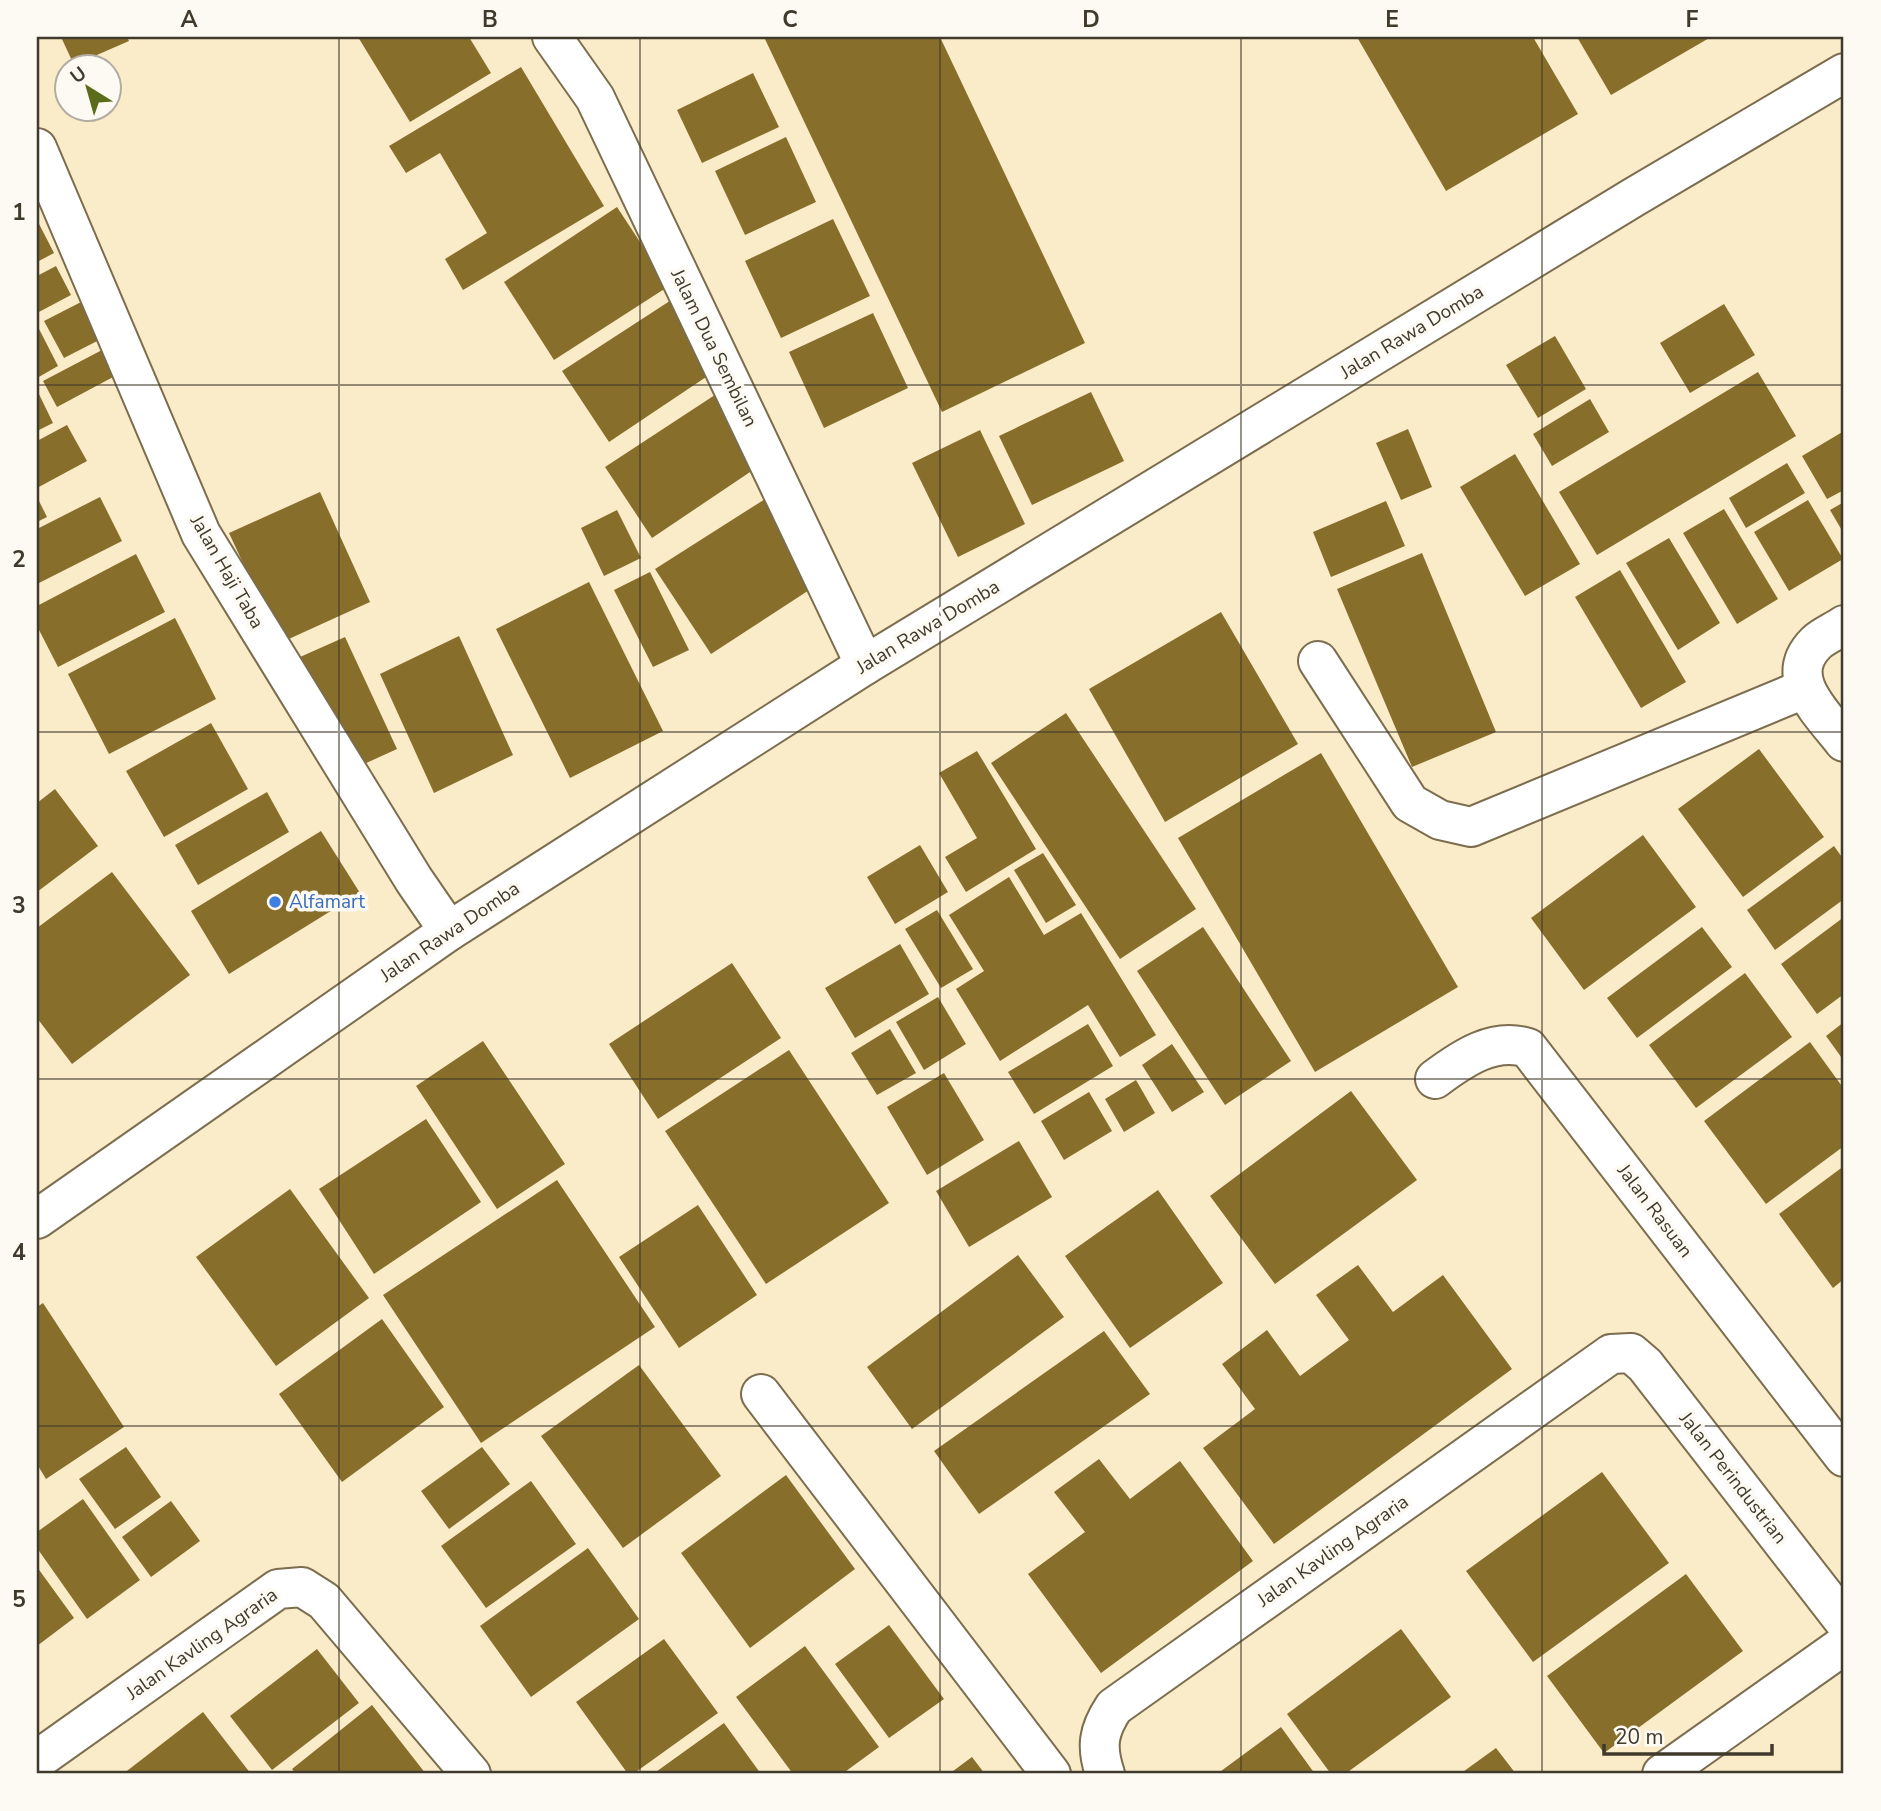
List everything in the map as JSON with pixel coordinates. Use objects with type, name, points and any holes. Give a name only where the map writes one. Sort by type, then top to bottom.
[{"type":"street","name":"Jalam Dua Sembilan","points":[[552,37],[595,98],[865,665]]},
{"type":"street","name":"Jalan Rawa Domba","points":[[37,1219],[449,931],[865,665],[1844,73]]},
{"type":"street","name":"Jalan Haji Taba","points":[[37,148],[201,534],[414,880],[449,931]]},
{"type":"street","points":[[1844,625],[1816,643],[1801,667],[1804,689],[1844,742]]},
{"type":"street","points":[[1318,661],[1410,803],[1440,820],[1471,827],[1804,689]]},
{"type":"street","name":"Jalan Rasuan","points":[[1435,1079],[1465,1057],[1510,1042],[1528,1048],[1844,1457]]},
{"type":"street","name":"Jalan Perindustrian","points":[[1611,1354],[1631,1353],[1645,1366],[1844,1621]]},
{"type":"street","name":"Jalan Kavling Agraria","points":[[1105,1774],[1098,1750],[1099,1734],[1114,1707],[1611,1354]]},
{"type":"street","points":[[761,1394],[1051,1774]]},
{"type":"street","name":"Jalan Kavling Agraria","points":[[37,1760],[278,1589],[302,1587],[324,1601],[471,1774]]},
{"type":"street","points":[[1662,1774],[1844,1645]]},
{"type":"building","points":[[61,37],[127,37],[129,41],[104,52],[68,52]]},
{"type":"building","points":[[358,37],[469,37],[491,73],[410,122]]},
{"type":"building","points":[[764,37],[940,37],[1085,343],[942,412]]},
{"type":"building","points":[[1357,37],[1533,37],[1578,114],[1446,191]]},
{"type":"building","points":[[1577,37],[1711,37],[1611,95]]},
{"type":"building","points":[[521,67],[604,206],[463,290],[445,259],[487,233],[440,153],[406,173],[389,146]]},
{"type":"building","points":[[753,73],[779,127],[702,163],[677,110]]},
{"type":"building","points":[[786,137],[816,202],[745,235],[715,171]]},
{"type":"building","points":[[617,207],[669,286],[554,360],[504,282]]},
{"type":"building","points":[[833,219],[870,296],[781,338],[745,261]]},
{"type":"building","points":[[37,220],[54,253],[37,262]]},
{"type":"building","points":[[56,266],[71,295],[37,313],[37,276]]},
{"type":"building","points":[[679,295],[721,367],[609,442],[562,371]]},
{"type":"building","points":[[85,300],[105,337],[64,358],[44,321]]},
{"type":"building","points":[[1724,304],[1755,355],[1690,393],[1660,343]]},
{"type":"building","points":[[873,313],[908,388],[824,428],[789,352]]},
{"type":"building","points":[[37,325],[58,366],[37,378]]},
{"type":"building","points":[[1555,336],[1586,389],[1538,418],[1506,365]]},
{"type":"building","points":[[102,350],[115,376],[57,407],[43,381]]},
{"type":"building","points":[[1758,372],[1796,436],[1597,555],[1559,492]]},
{"type":"building","points":[[724,389],[762,464],[652,538],[605,467]]},
{"type":"building","points":[[37,390],[53,423],[37,431]]},
{"type":"building","points":[[1091,392],[1124,461],[1032,505],[999,436]]},
{"type":"building","points":[[1590,399],[1609,432],[1552,466],[1533,434]]},
{"type":"building","points":[[67,425],[87,461],[37,488],[37,441]]},
{"type":"building","points":[[1408,429],[1432,487],[1401,500],[1376,443]]},
{"type":"building","points":[[980,430],[1025,524],[958,557],[912,463]]},
{"type":"building","points":[[1844,431],[1844,490],[1827,499],[1802,456]]},
{"type":"building","points":[[1515,454],[1580,564],[1525,596],[1460,487]]},
{"type":"building","points":[[1787,463],[1805,493],[1746,528],[1729,498]]},
{"type":"building","points":[[320,492],[370,602],[280,643],[229,533]]},
{"type":"building","points":[[37,497],[47,517],[37,522]]},
{"type":"building","points":[[100,497],[122,541],[37,584],[37,529]]},
{"type":"building","points":[[765,499],[820,583],[711,654],[655,569]]},
{"type":"building","points":[[1808,500],[1843,559],[1789,591],[1754,532]]},
{"type":"building","points":[[1386,501],[1405,546],[1331,577],[1313,532]]},
{"type":"building","points":[[1844,502],[1844,534],[1830,510]]},
{"type":"building","points":[[1724,509],[1778,599],[1737,624],[1683,533]]},
{"type":"building","points":[[617,510],[641,558],[604,576],[581,528]]},
{"type":"building","points":[[1669,538],[1720,623],[1678,650],[1626,563]]},
{"type":"building","points":[[1422,553],[1496,732],[1412,767],[1337,589]]},
{"type":"building","points":[[136,554],[165,612],[58,667],[37,626],[37,606]]},
{"type":"building","points":[[1620,570],[1686,682],[1641,708],[1575,597]]},
{"type":"building","points":[[650,572],[689,650],[653,667],[614,590]]},
{"type":"building","points":[[589,582],[663,731],[570,778],[496,629]]},
{"type":"building","points":[[1221,612],[1298,744],[1165,822],[1089,689]]},
{"type":"building","points":[[175,618],[216,699],[109,754],[68,674]]},
{"type":"building","points":[[459,636],[513,755],[434,793],[380,674]]},
{"type":"building","points":[[345,637],[397,749],[351,770],[300,657]]},
{"type":"building","points":[[1066,713],[1196,909],[1120,959],[991,763]]},
{"type":"building","points":[[211,723],[248,789],[164,837],[126,771]]},
{"type":"building","points":[[1759,749],[1824,837],[1743,897],[1678,809]]},
{"type":"building","points":[[977,751],[1036,849],[966,892],[945,857],[977,838],[939,773]]},
{"type":"building","points":[[1321,753],[1458,987],[1315,1072],[1178,838]]},
{"type":"building","points":[[55,789],[98,846],[37,892],[37,803]]},
{"type":"building","points":[[267,792],[289,832],[198,885],[175,845]]},
{"type":"building","name":"Alfamart","points":[[321,831],[360,893],[229,974],[191,911]]},
{"type":"building","points":[[1643,835],[1696,907],[1584,990],[1531,918]]},
{"type":"building","points":[[920,845],[948,892],[895,924],[867,877]]},
{"type":"building","points":[[1834,846],[1844,860],[1844,899],[1775,950],[1747,910]]},
{"type":"building","points":[[1043,853],[1076,905],[1046,923],[1014,870]]},
{"type":"building","points":[[112,872],[190,975],[72,1064],[37,1018],[37,928]]},
{"type":"building","points":[[1009,877],[1044,935],[1081,913],[1156,1035],[1120,1057],[1088,1005],[1000,1061],[956,989],[984,971],[949,915]]},
{"type":"building","points":[[937,910],[973,969],[941,988],[905,929]]},
{"type":"building","points":[[1844,917],[1844,994],[1817,1014],[1781,964]]},
{"type":"building","points":[[1203,927],[1291,1061],[1225,1105],[1137,971]]},
{"type":"building","points":[[1702,927],[1732,967],[1637,1038],[1607,998]]},
{"type":"building","points":[[900,944],[929,994],[855,1038],[825,988]]},
{"type":"building","points":[[732,963],[781,1038],[658,1119],[609,1044]]},
{"type":"building","points":[[1745,973],[1792,1037],[1696,1108],[1649,1045]]},
{"type":"building","points":[[938,997],[966,1044],[924,1070],[896,1022]]},
{"type":"building","points":[[1844,1022],[1844,1061],[1826,1036]]},
{"type":"building","points":[[1088,1024],[1113,1066],[1034,1114],[1008,1072]]},
{"type":"building","points":[[890,1029],[916,1073],[877,1095],[851,1053]]},
{"type":"building","points":[[483,1041],[565,1164],[497,1209],[416,1086]]},
{"type":"building","points":[[1810,1042],[1844,1089],[1844,1146],[1766,1204],[1704,1121]]},
{"type":"building","points":[[1172,1044],[1204,1092],[1172,1112],[1142,1065]]},
{"type":"building","points":[[789,1050],[889,1203],[766,1284],[665,1131]]},
{"type":"building","points":[[944,1073],[984,1140],[927,1175],[887,1107]]},
{"type":"building","points":[[1136,1080],[1155,1113],[1124,1132],[1105,1099]]},
{"type":"building","points":[[1351,1091],[1417,1180],[1275,1284],[1210,1196]]},
{"type":"building","points":[[1089,1092],[1112,1131],[1064,1160],[1041,1121]]},
{"type":"building","points":[[426,1119],[481,1202],[374,1274],[319,1189]]},
{"type":"building","points":[[1019,1141],[1052,1197],[969,1247],[936,1191]]},
{"type":"building","points":[[1844,1166],[1844,1279],[1833,1288],[1779,1214]]},
{"type":"building","points":[[557,1180],[655,1327],[481,1443],[383,1295]]},
{"type":"building","points":[[290,1189],[369,1298],[276,1366],[196,1257]]},
{"type":"building","points":[[1158,1190],[1223,1283],[1130,1348],[1065,1256]]},
{"type":"building","points":[[698,1205],[757,1295],[679,1348],[619,1257]]},
{"type":"building","points":[[1018,1255],[1064,1317],[912,1429],[867,1367]]},
{"type":"building","points":[[1358,1265],[1393,1312],[1443,1275],[1512,1369],[1274,1544],[1203,1448],[1255,1409],[1222,1364],[1267,1330],[1300,1376],[1349,1340],[1316,1295]]},
{"type":"building","points":[[43,1303],[124,1427],[46,1479],[37,1464],[37,1307]]},
{"type":"building","points":[[382,1319],[444,1407],[342,1482],[279,1394]]},
{"type":"building","points":[[1104,1331],[1150,1394],[979,1514],[934,1451]]},
{"type":"building","points":[[639,1365],[721,1476],[623,1548],[541,1436]]},
{"type":"building","points":[[126,1447],[161,1497],[115,1529],[79,1479]]},
{"type":"building","points":[[482,1447],[510,1484],[449,1529],[421,1491]]},
{"type":"building","points":[[1099,1459],[1130,1499],[1180,1461],[1253,1561],[1101,1673],[1028,1574],[1085,1532],[1054,1492]]},
{"type":"building","points":[[1602,1472],[1669,1563],[1533,1662],[1466,1571]]},
{"type":"building","points":[[786,1475],[855,1569],[750,1648],[681,1553]]},
{"type":"building","points":[[531,1481],[576,1544],[486,1608],[441,1546]]},
{"type":"building","points":[[83,1499],[140,1580],[87,1619],[37,1548],[37,1532]]},
{"type":"building","points":[[171,1501],[200,1541],[151,1577],[122,1537]]},
{"type":"building","points":[[588,1548],[639,1619],[531,1697],[480,1626]]},
{"type":"building","points":[[37,1567],[74,1618],[37,1646]]},
{"type":"building","points":[[1686,1574],[1743,1651],[1604,1753],[1547,1676]]},
{"type":"building","points":[[889,1625],[944,1699],[889,1738],[835,1664]]},
{"type":"building","points":[[1401,1629],[1451,1697],[1345,1774],[1331,1774],[1287,1714]]},
{"type":"building","points":[[664,1639],[718,1713],[633,1774],[628,1774],[576,1702]]},
{"type":"building","points":[[805,1646],[879,1747],[842,1774],[793,1774],[736,1697]]},
{"type":"building","points":[[317,1649],[359,1703],[272,1770],[230,1716]]},
{"type":"building","points":[[372,1705],[426,1774],[296,1774],[292,1769]]},
{"type":"building","points":[[203,1712],[251,1774],[123,1774]]},
{"type":"building","points":[[724,1723],[761,1774],[653,1774]]},
{"type":"building","points":[[1281,1727],[1315,1774],[1217,1774]]},
{"type":"building","points":[[1496,1748],[1516,1774],[1460,1774]]},
{"type":"building","points":[[972,1757],[985,1774],[949,1774]]},
{"type":"place","name":"Alfamart","points":[[275,902]]}]
